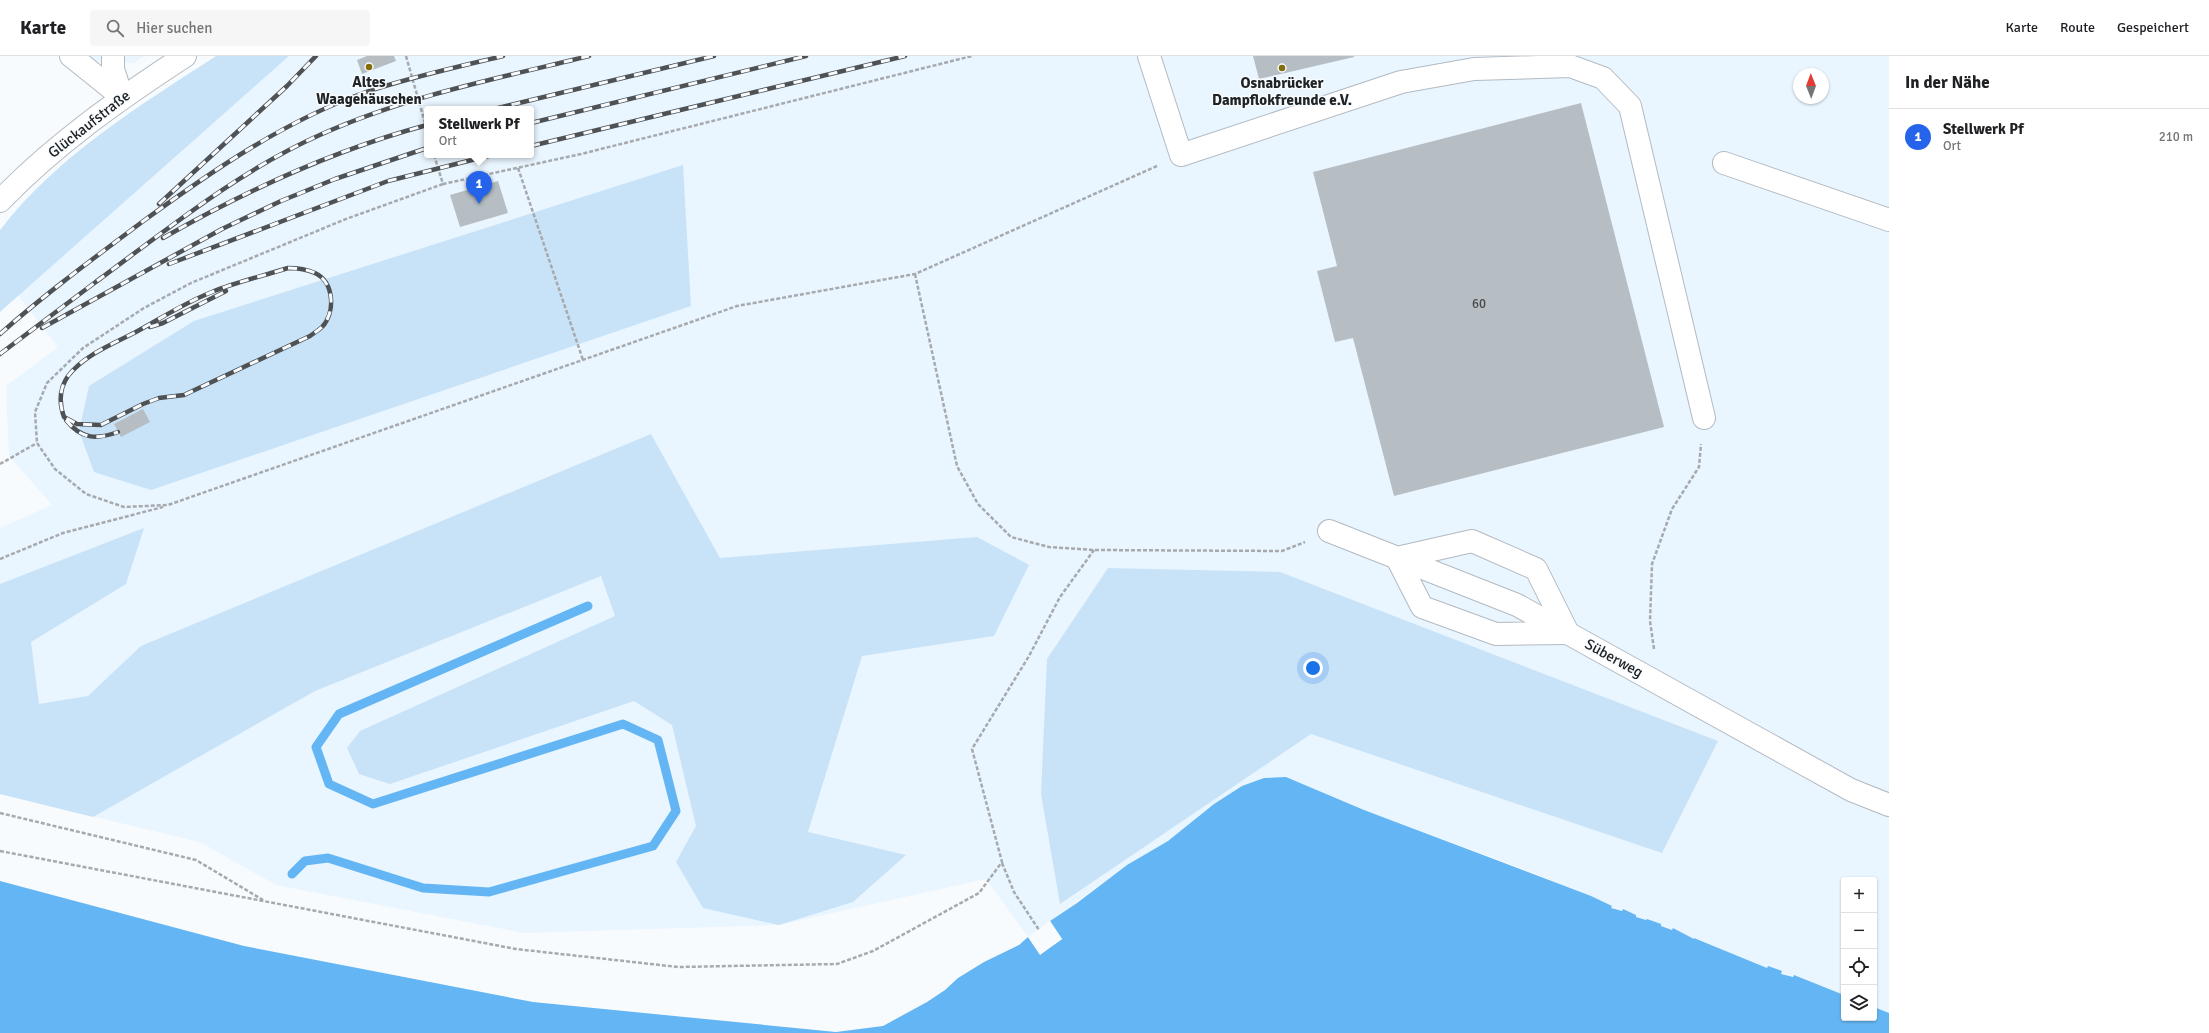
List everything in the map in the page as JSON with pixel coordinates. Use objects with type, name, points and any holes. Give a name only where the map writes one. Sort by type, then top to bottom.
[{"type":"street","points":[[71,56],[122,97]]},
{"type":"street","points":[[113,56],[113,69],[122,97]]},
{"type":"street","name":"Glückaufstraße","points":[[0,201],[30,170],[122,97],[185,56]]},
{"type":"street","points":[[1149,56],[1181,155],[1401,82],[1474,69],[1572,61],[1603,78],[1630,106],[1704,418]]},
{"type":"street","points":[[1724,163],[1889,220]]},
{"type":"street","name":"Süberweg","points":[[1329,532],[1517,605],[1851,790],[1889,805]]},
{"type":"street","points":[[1472,541],[1536,569],[1568,633],[1496,634],[1422,607],[1397,558],[1472,541]]},
{"type":"path","points":[[406,56],[424,119]]},
{"type":"path","points":[[168,505],[124,507],[86,494],[55,469],[37,443],[35,412],[46,383],[84,348],[144,308],[191,283],[346,219],[443,184],[581,154],[972,56]]},
{"type":"path","points":[[0,559],[63,533],[168,505],[737,306],[915,274],[1181,155]]},
{"type":"path","points":[[435,158],[443,184]]},
{"type":"path","points":[[518,168],[583,360]]},
{"type":"path","points":[[915,274],[957,466],[978,504],[1011,536],[1049,547],[1094,550],[1282,551],[1329,532]]},
{"type":"path","points":[[1659,683],[1650,621],[1652,564],[1672,508],[1699,467],[1704,418]]},
{"type":"path","points":[[0,464],[37,443]]},
{"type":"path","points":[[1039,930],[1014,892],[1002,862],[972,749],[1029,656],[1060,597],[1094,550]]},
{"type":"path","points":[[0,813],[196,860],[265,901]]},
{"type":"path","points":[[0,851],[523,950],[678,967],[837,964],[873,951],[979,893],[1002,862]]},
{"type":"shaded area","points":[[90,56],[144,56],[134,63],[89,61]]},
{"type":"shaded area","points":[[216,56],[289,56],[0,312],[0,230],[22,203],[73,156],[100,134]]},
{"type":"shaded area","points":[[289,56],[1889,56],[1889,1013],[1877,1008],[1877,877],[1841,877],[1841,994],[1794,975],[1793,977],[1781,974],[1782,971],[1767,968],[1695,938],[1694,939],[1674,928],[1673,930],[1636,917],[1636,915],[1623,909],[1622,911],[1611,908],[1611,906],[1534,873],[1364,810],[1292,779],[1242,786],[1214,804],[1168,841],[1127,865],[1028,937],[986,879],[779,925],[524,933],[276,885],[200,842],[0,794],[0,528],[52,505],[9,456],[6,386],[58,347],[18,295]]},
{"type":"shaded area","points":[[683,165],[691,306],[151,490],[94,472],[79,431],[89,386],[194,321]]},
{"type":"shaded area","points":[[651,434],[720,558],[977,537],[1029,565],[994,636],[862,656],[808,832],[906,855],[853,902],[779,925],[703,908],[676,862],[696,826],[672,725],[634,701],[390,784],[359,774],[347,748],[360,731],[615,616],[601,576],[315,691],[93,817],[0,794],[0,584],[144,528],[126,584],[31,642],[39,704],[88,696],[141,646]]},
{"type":"shaded area","points":[[1108,568],[1280,572],[1718,741],[1662,853],[1311,734],[1060,904],[1041,794],[1047,659]]},
{"type":"water","points":[[1286,777],[1364,810],[1591,896],[1612,906],[1611,908],[1622,911],[1623,909],[1636,915],[1636,917],[1661,924],[1661,926],[1672,930],[1673,928],[1694,939],[1767,968],[1768,966],[1782,971],[1781,974],[1793,977],[1794,975],[1841,994],[1841,1021],[1877,1021],[1877,1008],[1889,1013],[1889,1033],[0,1033],[0,881],[244,946],[533,1002],[836,1032],[883,1026],[927,1002],[945,990],[958,978],[984,962],[1019,945],[1028,937],[1040,954],[1062,939],[1050,921],[1077,903],[1127,865],[1168,841],[1214,804],[1242,786],[1264,778]]},
{"type":"pier","points":[[1050,921],[1062,939],[1040,955],[1028,937],[1029,936],[1041,952],[1059,938],[1048,922]]},
{"type":"building","name":"Altes Waagehäuschen","points":[[367,56],[394,56],[396,61],[362,74],[357,60]]},
{"type":"building","name":"Osnabrücker Dampflokfreunde e.V.","points":[[1253,56],[1354,56],[1354,57],[1259,79]]},
{"type":"building","points":[[1581,103],[1664,427],[1394,496],[1353,338],[1335,342],[1317,271],[1337,266],[1313,172]]},
{"type":"building","points":[[498,181],[508,213],[460,227],[450,195]]},
{"type":"building","points":[[143,409],[150,422],[121,437],[114,424]]},
{"type":"waterway","points":[[292,874],[305,861],[328,858],[423,888],[489,892],[653,846],[676,811],[658,740],[623,724],[373,804],[329,784],[316,747],[339,714],[588,606]]},
{"type":"railway","points":[[159,204],[287,86],[316,56]]},
{"type":"railway","points":[[0,334],[52,290],[142,222],[222,166],[278,132],[306,117],[366,92],[417,77],[503,56]]},
{"type":"railway","points":[[97,281],[234,182],[292,148],[322,134],[420,98],[487,80],[589,56]]},
{"type":"railway","points":[[506,106],[714,56]]},
{"type":"railway","points":[[534,122],[806,56]]},
{"type":"railway","points":[[534,145],[905,56]]},
{"type":"railway","points":[[163,238],[195,220],[292,173],[358,146],[424,126]]},
{"type":"railway","points":[[42,328],[222,229],[281,201],[335,179],[424,149]]},
{"type":"railway","points":[[169,264],[388,181],[480,158]]},
{"type":"railway","points":[[288,268],[302,269],[315,273],[326,283],[329,290],[331,298],[329,314],[321,328],[310,336],[184,395],[159,398],[143,404],[101,425],[77,424],[64,417],[61,407],[61,391],[68,376],[82,362],[107,346],[202,296],[230,285],[288,268]]},
{"type":"railway","points":[[0,354],[101,278]]},
{"type":"railway","points":[[150,327],[163,323],[226,291]]},
{"type":"railway","points":[[66,420],[77,431],[89,436],[96,437],[118,432]]},
{"type":"place","name":"Altes Waagehäuschen","points":[[369,67]]},
{"type":"place","name":"Osnabrücker Dampflokfreunde e.V.","points":[[1282,68]]},
{"type":"place","name":"Stellwerk Pf","points":[[479,204]]}]
